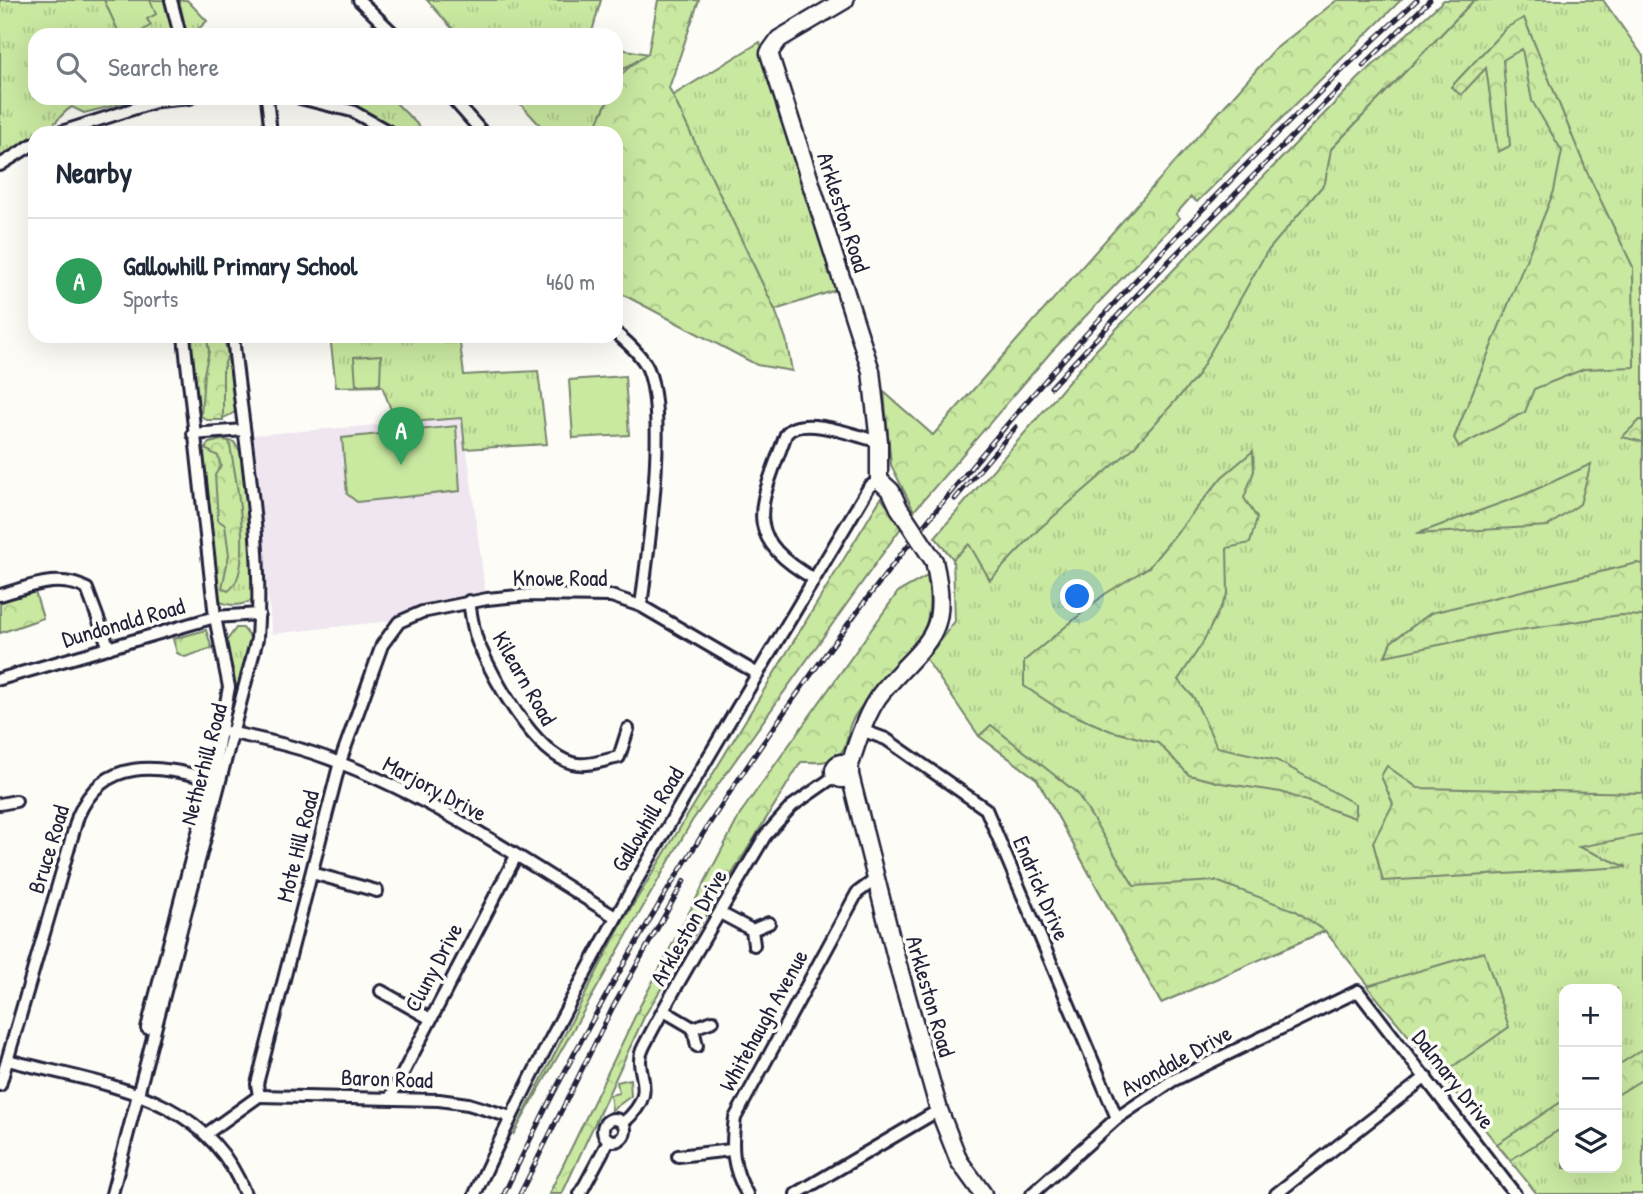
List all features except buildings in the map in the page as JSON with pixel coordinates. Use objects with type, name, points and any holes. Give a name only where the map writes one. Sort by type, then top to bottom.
[{"type":"street","points":[[171,0],[178,28]]},
{"type":"street","points":[[359,0],[388,28]]},
{"type":"street","name":"Arkleston Road","points":[[845,0],[779,39],[769,53],[871,371],[879,442],[879,480],[891,491],[934,561],[941,599],[936,629],[922,653],[883,691],[868,715],[864,731],[843,772],[856,801],[939,1110],[959,1161],[983,1194]]},
{"type":"street","points":[[81,126],[148,105]]},
{"type":"street","points":[[268,105],[270,126]]},
{"type":"street","points":[[328,105],[352,111],[379,126]]},
{"type":"street","points":[[458,105],[477,126]]},
{"type":"street","points":[[0,165],[28,147]]},
{"type":"street","points":[[623,339],[648,369],[654,405],[651,520],[641,606]]},
{"type":"street","name":"Netherhill Road","points":[[105,1194],[134,1093],[227,732],[228,673],[215,617],[192,434],[185,343]]},
{"type":"street","name":"Netherhill Road","points":[[112,1194],[134,1093],[212,779],[257,639],[259,614],[234,343]]},
{"type":"street","points":[[814,579],[786,563],[772,550],[764,533],[761,512],[786,434],[790,429],[804,424],[879,442]]},
{"type":"street","points":[[192,434],[244,430]]},
{"type":"street","name":"Gallowhill Road","points":[[475,1194],[511,1117],[614,916],[869,487],[879,480]]},
{"type":"street","points":[[0,595],[58,580],[76,583],[87,589],[109,648]]},
{"type":"street","name":"Knowe Road","points":[[469,601],[528,595],[611,596],[641,606],[758,674]]},
{"type":"street","name":"Kilearn Road","points":[[469,601],[477,641],[485,657],[522,721],[544,749],[572,763],[589,764],[619,757],[628,729]]},
{"type":"street","name":"Mote Hill Road","points":[[259,1096],[257,1084],[340,762],[382,645],[400,622],[422,612],[469,601]]},
{"type":"street","name":"Dundonald Road","points":[[0,679],[215,617],[259,614]]},
{"type":"street","name":"Endrick Drive","points":[[864,731],[886,740],[986,809],[1117,1118]]},
{"type":"street","name":"Marjory Drive","points":[[227,732],[271,741],[340,762],[397,788],[614,916]]},
{"type":"street","name":"Bruce Road","points":[[0,1085],[78,816],[87,794],[100,782],[150,766],[212,779]]},
{"type":"street","name":"Arkleston Drive","points":[[623,1123],[638,1110],[644,1094],[641,1050],[765,836],[792,806],[843,772]]},
{"type":"street","points":[[0,804],[16,801]]},
{"type":"street","name":"Cluny Drive","points":[[390,1098],[429,1018],[516,856]]},
{"type":"street","points":[[312,873],[377,891]]},
{"type":"street","name":"Whitehaugh Avenue","points":[[747,1194],[734,1166],[731,1150],[735,1118],[857,893],[876,879]]},
{"type":"street","points":[[720,913],[752,930]]},
{"type":"street","points":[[752,930],[769,923]]},
{"type":"street","points":[[752,930],[754,944]]},
{"type":"street","points":[[381,991],[429,1018]]},
{"type":"street","name":"Avondale Drive","points":[[1031,1194],[1117,1118],[1172,1081],[1358,991]]},
{"type":"street","name":"Dalmary Drive","points":[[1358,991],[1515,1194]]},
{"type":"street","points":[[664,1011],[693,1028],[697,1046]]},
{"type":"street","points":[[693,1028],[713,1021]]},
{"type":"street","points":[[8,1060],[134,1093],[172,1108],[206,1134],[232,1165],[245,1194]]},
{"type":"street","points":[[1276,1194],[1426,1077]]},
{"type":"street","points":[[206,1134],[259,1096]]},
{"type":"street","name":"Baron Road","points":[[259,1096],[390,1098],[468,1104],[511,1117]]},
{"type":"street","points":[[796,1194],[939,1110]]},
{"type":"street","points":[[580,1194],[609,1140],[622,1137],[625,1130],[623,1123],[613,1119],[604,1125],[603,1132],[609,1140]]},
{"type":"street","points":[[678,1156],[731,1150]]},
{"type":"shaded area","points":[[463,418],[485,591],[429,602],[389,621],[272,634],[252,435]]},
{"type":"green space","points":[[0,0],[164,0],[173,28],[28,28],[28,105],[116,105],[84,113],[72,107],[52,126],[28,126],[28,141],[0,158]]},
{"type":"green space","points":[[104,0],[150,0],[156,14],[147,19],[151,25],[146,28],[117,28]]},
{"type":"green space","points":[[179,0],[187,0],[207,21],[200,28],[185,28]]},
{"type":"green space","points":[[427,0],[601,0],[593,28],[452,28]]},
{"type":"green space","points":[[658,0],[699,0],[669,88],[775,310],[786,339],[792,371],[757,365],[623,295],[623,126],[596,126],[606,105],[623,105],[623,74],[648,54]]},
{"type":"green space","points":[[1337,0],[1401,0],[1197,202],[1191,197],[1176,214],[1180,218],[1051,352],[914,511],[891,465],[884,392],[933,435],[1274,50]]},
{"type":"green space","points":[[1444,0],[1474,0],[1331,149],[1325,183],[1266,253],[1196,378],[1132,449],[1039,529],[990,580],[969,544],[953,559],[935,537],[1096,350],[1358,79]]},
{"type":"green space","points":[[1474,0],[1603,0],[1643,56],[1643,1194],[1537,1194],[1325,931],[1161,1003],[1037,779],[979,736],[926,659],[955,621],[953,559],[969,543],[984,569],[1257,226]]},
{"type":"green space","points":[[1524,18],[1587,172],[1633,267],[1634,367],[1584,369],[1534,389],[1525,412],[1459,447],[1454,438],[1554,191],[1562,151],[1532,101],[1522,49],[1503,60],[1510,146],[1498,152],[1486,68],[1461,95],[1451,87],[1506,28]]},
{"type":"green space","points":[[760,42],[839,289],[775,310],[672,96]]},
{"type":"green space","points":[[623,49],[648,54],[623,69]]},
{"type":"green space","points":[[336,105],[398,105],[419,126],[389,125]]},
{"type":"green space","points":[[521,105],[606,105],[596,126],[541,126]]},
{"type":"green space","points":[[191,343],[230,343],[238,410],[214,420],[198,412]]},
{"type":"green space","points":[[208,343],[225,343],[228,354],[223,369],[223,420],[207,420],[201,416],[204,374],[209,351]]},
{"type":"green space","points":[[331,343],[460,343],[464,375],[538,371],[547,444],[465,449],[462,418],[396,423],[382,386],[336,387]]},
{"type":"green space","points":[[381,355],[380,384],[356,385],[354,357]]},
{"type":"green space","points":[[625,376],[629,435],[573,438],[569,380]]},
{"type":"green space","points":[[1643,420],[1643,442],[1622,437]]},
{"type":"green space","points":[[456,426],[460,491],[357,502],[347,494],[342,438]]},
{"type":"green space","points":[[222,440],[234,442],[243,456],[256,589],[255,598],[237,605],[218,601],[203,453],[209,443]]},
{"type":"green space","points":[[229,441],[232,455],[239,497],[242,544],[241,564],[236,581],[228,591],[222,588],[229,555],[225,525],[218,520],[215,475],[221,466],[218,456],[205,449],[209,443]]},
{"type":"green space","points":[[1253,451],[1254,471],[1244,498],[1257,518],[1250,543],[1227,548],[1228,593],[1202,644],[1178,680],[1194,698],[1217,747],[1276,760],[1355,804],[1355,818],[1281,792],[1189,775],[1158,743],[1111,731],[1059,709],[1024,686],[1024,661],[1105,594],[1149,567],[1222,477]]},
{"type":"green space","points":[[1591,464],[1580,504],[1548,526],[1416,534],[1526,494]]},
{"type":"green space","points":[[881,498],[903,525],[692,821],[513,1135],[622,923]]},
{"type":"green space","points":[[1637,563],[1643,564],[1643,616],[1620,615],[1493,634],[1385,656],[1391,642],[1431,613]]},
{"type":"green space","points":[[927,576],[930,601],[921,636],[875,688],[857,713],[841,753],[833,759],[801,762],[645,1015],[562,1194],[549,1194],[640,1006],[742,811],[898,592]]},
{"type":"green space","points":[[35,592],[43,618],[0,633],[0,601]]},
{"type":"green space","points":[[236,628],[243,628],[253,641],[236,707],[233,706],[234,674],[225,643]]},
{"type":"green space","points":[[206,630],[212,648],[185,657],[177,653],[173,639]]},
{"type":"green space","points":[[991,725],[1077,793],[1134,886],[1216,881],[1296,911],[1325,931],[1161,1003],[1037,779],[979,736]]},
{"type":"green space","points":[[1387,766],[1418,788],[1643,793],[1643,835],[1579,847],[1627,867],[1383,881],[1373,842],[1393,804],[1381,776]]},
{"type":"green space","points":[[1484,952],[1509,1027],[1441,1075],[1367,986]]},
{"type":"green space","points":[[1643,1049],[1643,1079],[1622,1092],[1622,1063]]},
{"type":"green space","points":[[630,1079],[631,1096],[612,1110],[610,1095],[619,1093],[617,1082]]},
{"type":"green space","points":[[1559,1103],[1559,1130],[1510,1160],[1497,1144]]},
{"type":"railway","points":[[504,1194],[590,1024],[685,861],[790,704],[902,553],[1022,407],[1148,267],[1280,131],[1417,0]]},
{"type":"railway","points":[[1363,66],[1430,0]]},
{"type":"railway","points":[[1051,387],[1166,264],[1340,88]]},
{"type":"railway","points":[[955,499],[1016,427]]},
{"type":"railway","points":[[520,1194],[613,1007],[684,881]]},
{"type":"place","name":"Gallowhill Primary School","points":[[401,465]]}]
